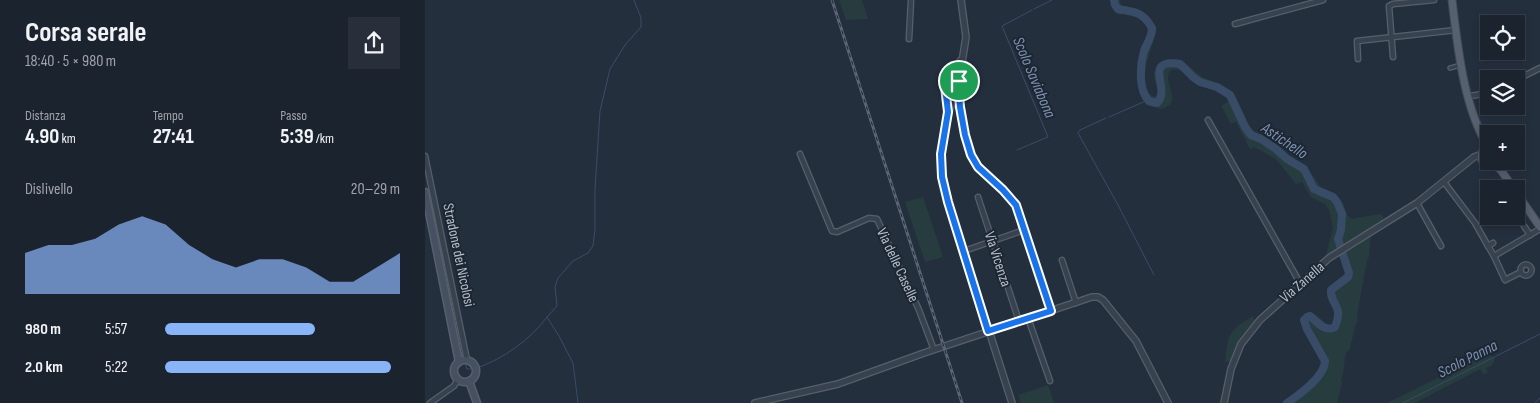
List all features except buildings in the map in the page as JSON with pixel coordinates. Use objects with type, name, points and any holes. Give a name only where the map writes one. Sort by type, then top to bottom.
[{"type":"main road","points":[[1452,0],[1468,96],[1480,131]]},
{"type":"main road","name":"Stradone dei Nicolosi","points":[[425,192],[459,362],[455,370],[458,379]]},
{"type":"main road","points":[[1525,206],[1540,228]]},
{"type":"main road","points":[[459,362],[467,360]]},
{"type":"main road","name":"Stradone dei Nicolosi","points":[[467,360],[474,364],[476,370],[475,377],[469,381]]},
{"type":"main road","points":[[458,379],[465,382],[469,381],[477,403]]},
{"type":"street","points":[[909,39],[911,0]]},
{"type":"street","points":[[948,112],[962,86],[959,81],[965,38],[961,0]]},
{"type":"street","points":[[1235,24],[1323,0]]},
{"type":"street","points":[[1393,57],[1389,3],[1434,0]]},
{"type":"street","points":[[1358,59],[1357,41],[1456,30]]},
{"type":"street","points":[[962,57],[945,87],[948,112],[941,154],[942,177],[948,202],[1012,403]]},
{"type":"street","points":[[1450,68],[1462,65]]},
{"type":"street","points":[[1525,76],[1540,68]]},
{"type":"street","points":[[950,80],[959,81]]},
{"type":"street","points":[[946,92],[950,95],[957,95]]},
{"type":"street","points":[[957,95],[971,155],[978,167],[1016,205],[1051,311]]},
{"type":"street","points":[[1468,96],[1480,95]]},
{"type":"street","points":[[1471,105],[1477,96]]},
{"type":"street","points":[[1208,120],[1300,283]]},
{"type":"street","name":"Via delle Caselle","points":[[800,154],[831,231],[837,232],[869,218],[877,219],[919,310],[934,350]]},
{"type":"street","name":"Via Zanella","points":[[1224,403],[1231,368],[1241,344],[1273,308],[1332,256],[1417,203],[1480,154]]},
{"type":"street","name":"Stradone dei Nicolosi","points":[[425,156],[467,360]]},
{"type":"street","points":[[1468,163],[1471,161],[1480,161]]},
{"type":"street","points":[[1444,182],[1475,223],[1505,280],[1521,272]]},
{"type":"street","name":"Via Vicenza","points":[[977,197],[1019,321]]},
{"type":"street","points":[[1417,203],[1441,246]]},
{"type":"street","points":[[1524,226],[1530,235]]},
{"type":"street","points":[[1493,256],[1540,228]]},
{"type":"street","points":[[964,251],[1024,230]]},
{"type":"street","points":[[1488,246],[1493,243]]},
{"type":"street","points":[[1063,260],[1076,303]]},
{"type":"street","points":[[755,403],[838,384],[988,331],[1092,297],[1098,297],[1103,300],[1136,340],[1165,402]]},
{"type":"street","points":[[1028,318],[1049,381]]},
{"type":"street","points":[[430,403],[454,386],[458,379]]},
{"type":"green space","points":[[839,0],[862,0],[868,19],[846,20]]},
{"type":"green space","points":[[1110,0],[1120,0],[1121,6],[1143,12],[1150,18],[1157,30],[1146,65],[1145,75],[1145,84],[1148,92],[1154,97],[1157,95],[1158,90],[1154,72],[1159,65],[1165,61],[1175,59],[1183,61],[1202,77],[1219,84],[1235,95],[1251,129],[1281,147],[1306,166],[1321,187],[1337,196],[1343,203],[1348,216],[1352,219],[1379,214],[1383,216],[1383,220],[1326,256],[1333,227],[1329,210],[1325,204],[1311,197],[1302,182],[1296,184],[1276,159],[1254,147],[1250,149],[1236,122],[1231,124],[1221,106],[1229,101],[1223,94],[1197,84],[1181,71],[1175,69],[1170,71],[1168,76],[1172,102],[1161,109],[1146,105],[1139,87],[1139,72],[1143,48],[1150,30],[1143,21],[1133,14],[1118,15]]},
{"type":"green space","points":[[923,197],[943,257],[925,262],[905,202]]},
{"type":"green space","points":[[1371,235],[1369,256],[1357,315],[1358,320],[1350,349],[1346,355],[1337,403],[1286,403],[1316,377],[1323,367],[1322,361],[1305,329],[1304,315],[1308,312],[1314,314],[1328,326],[1333,326],[1334,308],[1328,291],[1332,285],[1344,277],[1346,272],[1339,254]]},
{"type":"green space","points":[[1253,316],[1255,321],[1239,342],[1230,361],[1225,362],[1227,345],[1231,334]]},
{"type":"green space","points":[[1488,353],[1495,359],[1492,365],[1486,368],[1488,373],[1483,374],[1480,369],[1415,403],[1387,403]]},
{"type":"green space","points":[[1048,385],[1054,403],[1021,403],[1018,395]]},
{"type":"waterway","points":[[547,317],[557,306],[555,287],[558,278],[573,261],[588,253],[593,246],[600,111],[610,69],[625,45],[641,27],[641,18],[634,0]]},
{"type":"waterway","name":"Scolo Saviabona","points":[[1034,9],[1052,0]]},
{"type":"waterway","name":"Astichello","points":[[1114,0],[1118,9],[1142,16],[1152,28],[1144,51],[1141,70],[1143,91],[1149,101],[1157,103],[1161,97],[1159,76],[1162,66],[1168,63],[1180,64],[1200,82],[1217,87],[1230,95],[1245,127],[1251,135],[1261,139],[1287,159],[1304,169],[1314,189],[1333,197],[1337,202],[1342,214],[1341,230],[1338,239],[1349,273],[1348,277],[1331,290],[1332,299],[1338,313],[1335,327],[1325,328],[1310,316],[1304,320],[1325,361],[1324,367],[1311,385],[1287,403]]},
{"type":"waterway","name":"Scolo Saviabona","points":[[1017,150],[1048,137],[1002,26],[1032,10]]},
{"type":"waterway","points":[[1109,117],[1148,100]]},
{"type":"waterway","points":[[1106,118],[1080,130],[1078,133],[1154,275]]},
{"type":"waterway","points":[[477,368],[497,359],[516,347],[533,333],[547,317],[573,363],[578,403]]},
{"type":"waterway","name":"Scolo Panna","points":[[1403,403],[1540,334]]},
{"type":"waterway","points":[[464,359],[467,369],[471,369]]},
{"type":"waterway","points":[[1535,403],[1540,398]]},
{"type":"railway","points":[[832,0],[962,403]]},
{"type":"route","points":[[950,80],[959,81],[962,86],[959,94],[960,107],[971,155],[986,176],[1003,190],[1016,205],[1051,311],[988,331],[942,177],[941,154],[948,112],[945,87],[950,80]]}]
